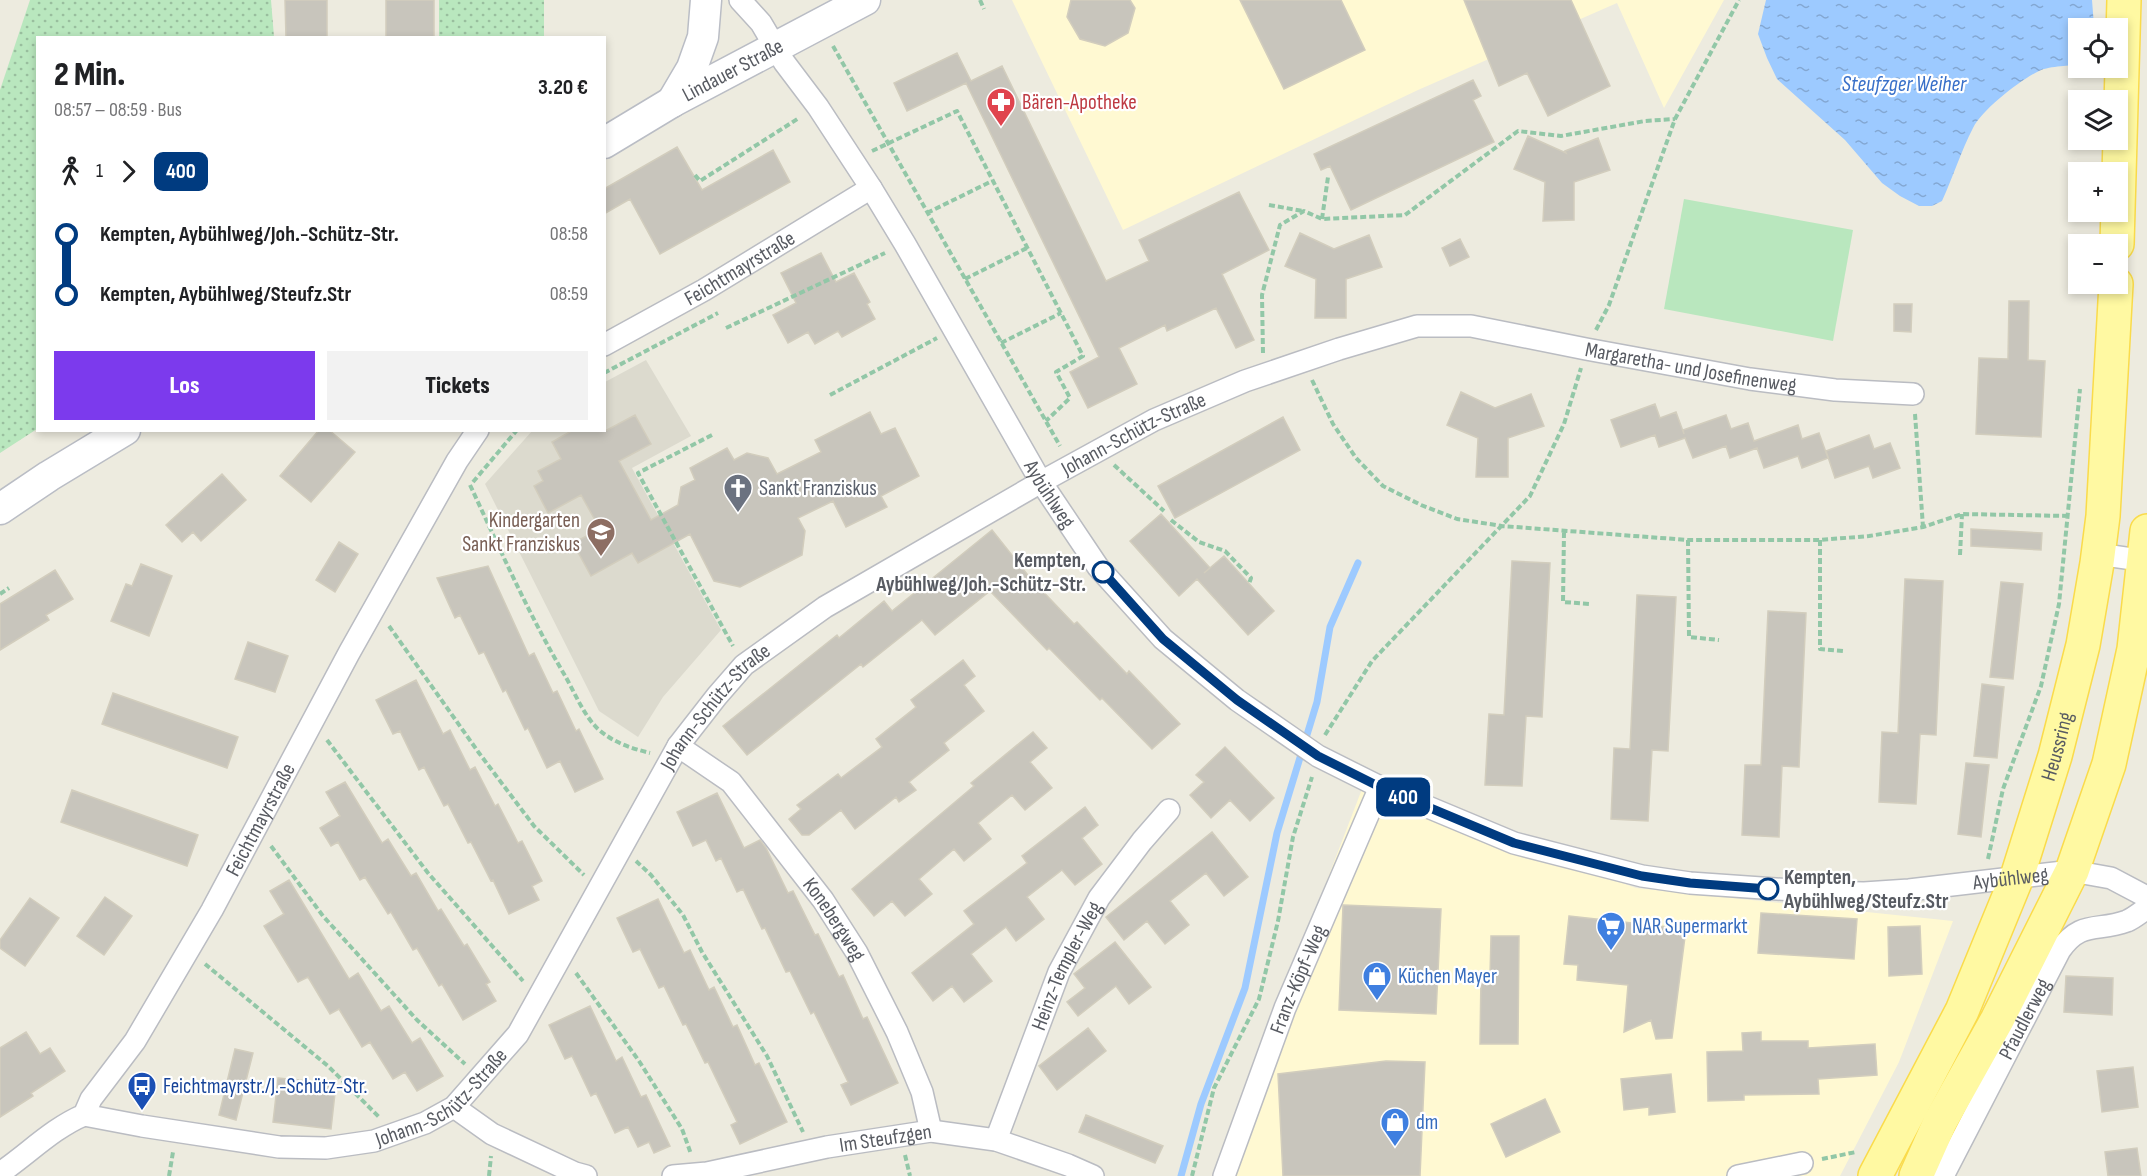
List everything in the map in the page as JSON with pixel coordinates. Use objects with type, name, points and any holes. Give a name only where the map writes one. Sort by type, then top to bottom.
[{"type":"main road","points":[[672,102],[692,68],[703,37],[705,0]]},
{"type":"main road","name":"Lindauer Straße","points":[[606,142],[672,102],[865,0]]},
{"type":"main road","points":[[2117,234],[2124,0]]},
{"type":"main road","name":"Heussring","points":[[1870,1163],[1962,1011],[2017,877],[2055,756],[2080,657],[2103,516],[2115,294]]},
{"type":"main road","points":[[0,509],[122,432]]},
{"type":"main road","points":[[1916,1176],[1940,1122],[1997,1020],[2072,871],[2109,764],[2134,649],[2146,551]]},
{"type":"street","name":"Aybühlweg","points":[[740,0],[761,23],[784,62],[818,107],[872,188],[1041,482],[1098,567],[1163,639],[1237,700],[1314,753],[1380,787],[1514,843],[1642,876],[1690,883],[1821,892],[1909,891],[2072,871],[2111,878],[2147,897]]},
{"type":"street","name":"Feichtmayrstraße","points":[[606,344],[704,290],[872,188]]},
{"type":"street","name":"Johann-Schütz-Straße","points":[[84,1115],[279,1147],[326,1148],[374,1141],[425,1123],[454,1107],[481,1079],[518,1034],[674,755],[717,696],[744,665],[825,607],[1041,482],[1154,420],[1267,373],[1339,349],[1417,326],[1471,326]]},
{"type":"street","name":"Margaretha- und Josefinenweg","points":[[1471,326],[1586,350],[1750,379],[1835,390],[1913,394]]},
{"type":"street","name":"Feichtmayrstraße","points":[[84,1115],[91,1099],[135,1041],[212,910],[373,610],[457,461],[477,432]]},
{"type":"street","points":[[2098,554],[2146,551]]},
{"type":"street","name":"Konebergweg","points":[[674,755],[731,782],[824,900],[857,954],[897,1032],[922,1092],[931,1131]]},
{"type":"street","name":"Franz-Köpf-Weg","points":[[1224,1176],[1285,1008],[1380,787]]},
{"type":"street","name":"Heinz-Templer-Weg","points":[[996,1140],[1059,972],[1099,898],[1142,841],[1169,810]]},
{"type":"street","name":"Pfaudlerweg","points":[[1943,1176],[2069,936],[2078,931],[2128,921],[2147,908]]},
{"type":"street","points":[[454,1107],[492,1134],[586,1176]]},
{"type":"street","points":[[0,1173],[71,1120],[84,1115]]},
{"type":"street","name":"Im Steufzgen","points":[[673,1176],[698,1174],[931,1131],[996,1140],[1093,1176]]},
{"type":"street","points":[[1738,1176],[1802,1163]]},
{"type":"path","points":[[980,0],[984,9]]},
{"type":"path","points":[[1192,1176],[1214,1088],[1259,999],[1278,921],[1293,837],[1314,753],[1372,661],[1530,496],[1564,424],[1586,350],[1609,305],[1675,120],[1739,0]]},
{"type":"path","points":[[830,40],[1071,465]]},
{"type":"path","points":[[695,175],[700,181],[818,107]]},
{"type":"path","points":[[852,160],[957,111],[1083,356],[1056,372],[1070,398],[1046,421]]},
{"type":"path","points":[[1269,205],[1304,211],[1322,219],[1405,215],[1518,131],[1561,136],[1645,121],[1675,120]]},
{"type":"path","points":[[1322,219],[1328,177]]},
{"type":"path","points":[[927,213],[992,181]]},
{"type":"path","points":[[1267,373],[1261,344],[1262,295],[1280,225],[1304,211]]},
{"type":"path","points":[[726,328],[905,244]]},
{"type":"path","points":[[964,279],[1027,248]]},
{"type":"path","points":[[1001,343],[1060,313]]},
{"type":"path","points":[[606,372],[718,314]]},
{"type":"path","points":[[830,395],[953,329]]},
{"type":"path","points":[[1303,361],[1339,432],[1356,458],[1383,486],[1421,505],[1457,519],[1564,532],[1688,540],[1820,540],[1869,537],[1923,527],[1962,514],[2103,516]]},
{"type":"path","points":[[1984,882],[2003,789],[2041,686],[2059,604],[2080,382]]},
{"type":"path","points":[[1913,394],[1923,527]]},
{"type":"path","points":[[712,435],[638,473],[744,665]]},
{"type":"path","points":[[1098,451],[1164,511]]},
{"type":"path","points":[[470,486],[534,623],[596,726],[611,740],[632,749],[653,754],[674,755]]},
{"type":"path","points":[[1960,555],[1962,514]]},
{"type":"path","points":[[1171,520],[1199,542],[1225,551],[1251,578],[1249,584]]},
{"type":"path","points":[[1564,532],[1563,602],[1590,604]]},
{"type":"path","points":[[1688,540],[1689,637],[1719,640]]},
{"type":"path","points":[[1820,540],[1820,649],[1843,651]]},
{"type":"path","points":[[0,594],[9,588]]},
{"type":"path","points":[[373,610],[389,626],[534,826],[599,891]]},
{"type":"path","points":[[310,725],[327,739],[428,873],[538,1000]]},
{"type":"path","points":[[255,829],[339,934],[417,1020],[481,1079]]},
{"type":"path","points":[[621,850],[651,875],[683,915],[702,952],[767,1056],[812,1152]]},
{"type":"path","points":[[560,959],[579,975],[639,1060],[682,1129],[698,1174]]},
{"type":"path","points":[[202,961],[328,1066],[396,1133]]},
{"type":"path","points":[[1802,1163],[1870,1163]]},
{"type":"shaded area","points":[[1012,0],[1724,0],[1664,108],[1617,3],[1418,90],[1123,230]]},
{"type":"shaded area","name":"Kindergarten Sankt Franziskus","points":[[646,360],[691,436],[632,468],[721,630],[663,697],[638,737],[599,711],[485,484],[531,432],[606,432],[606,381]]},
{"type":"shaded area","points":[[1362,789],[1636,888],[1953,921],[1899,1062],[1840,1176],[1219,1176],[1279,1005]]},
{"type":"green space","points":[[30,0],[271,0],[274,36],[36,36],[36,430],[0,453],[0,90]]},
{"type":"green space","points":[[439,0],[544,0],[544,36],[439,36]]},
{"type":"green space","points":[[1684,199],[1853,230],[1833,341],[1664,309]]},
{"type":"water","name":"Steufzger Weiher","points":[[1766,0],[2092,0],[2093,18],[2068,18],[2068,65],[2049,68],[2031,75],[2012,88],[1984,113],[1973,128],[1942,201],[1932,206],[1919,206],[1882,183],[1845,140],[1777,79],[1758,34]]},
{"type":"building","points":[[285,0],[327,0],[327,36],[286,36]]},
{"type":"building","points":[[386,0],[434,0],[434,36],[386,36]]},
{"type":"building","points":[[1071,0],[1130,0],[1135,8],[1128,33],[1105,46],[1080,39],[1067,17]]},
{"type":"building","points":[[1240,0],[1341,0],[1365,50],[1284,89]]},
{"type":"building","points":[[1464,0],[1571,0],[1610,86],[1548,116],[1527,73],[1499,86]]},
{"type":"building","points":[[957,53],[971,81],[1002,66],[1106,281],[1149,261],[1139,240],[1239,192],[1269,250],[1222,274],[1254,340],[1236,348],[1216,308],[1167,331],[1165,325],[1119,348],[1137,384],[1088,408],[1070,372],[1099,357],[966,83],[907,111],[894,83]]},
{"type":"building","points":[[1473,80],[1481,96],[1473,100],[1494,142],[1351,210],[1330,166],[1321,170],[1314,154]]},
{"type":"building","points":[[1528,136],[1566,153],[1565,151],[1598,138],[1610,170],[1574,182],[1574,220],[1543,221],[1545,182],[1514,169]]},
{"type":"building","points":[[677,147],[702,190],[773,150],[790,182],[660,254],[630,199],[606,213],[606,188]]},
{"type":"building","points":[[1300,233],[1334,249],[1369,235],[1382,267],[1346,279],[1346,318],[1315,318],[1316,279],[1285,266]]},
{"type":"building","points":[[1460,239],[1469,257],[1450,266],[1442,248]]},
{"type":"building","points":[[821,253],[836,282],[854,273],[870,302],[867,304],[875,319],[842,337],[838,331],[815,344],[808,332],[788,343],[773,315],[796,303],[781,273]]},
{"type":"building","points":[[2009,301],[2029,301],[2028,360],[2045,361],[2041,437],[1976,434],[1979,358],[2008,359]]},
{"type":"building","points":[[1894,304],[1912,304],[1911,332],[1894,331]]},
{"type":"building","points":[[1461,392],[1495,408],[1531,394],[1544,426],[1508,438],[1508,477],[1476,477],[1478,438],[1447,425]]},
{"type":"building","points":[[1655,404],[1660,418],[1676,412],[1684,434],[1683,430],[1726,415],[1731,429],[1748,423],[1754,441],[1798,425],[1802,439],[1819,433],[1828,458],[1802,468],[1798,456],[1764,468],[1757,448],[1730,458],[1726,446],[1693,458],[1685,438],[1659,447],[1655,435],[1621,447],[1611,420]]},
{"type":"building","points":[[870,412],[881,434],[895,428],[919,476],[881,496],[887,507],[846,527],[833,501],[798,518],[805,531],[802,555],[740,587],[714,581],[690,534],[638,563],[632,553],[591,576],[573,543],[600,529],[581,495],[548,513],[534,486],[543,481],[538,471],[561,459],[552,442],[570,432],[606,432],[635,415],[651,444],[619,461],[651,520],[678,505],[681,487],[695,480],[690,468],[727,448],[734,460],[747,453],[768,458],[777,474],[821,452],[815,440]]},
{"type":"building","points":[[1283,417],[1300,450],[1175,518],[1158,486]]},
{"type":"building","points":[[317,432],[331,432],[355,452],[311,502],[280,476]]},
{"type":"building","points":[[1869,435],[1874,449],[1890,443],[1900,468],[1873,478],[1869,466],[1835,478],[1826,451]]},
{"type":"building","points":[[222,474],[246,500],[201,541],[193,532],[182,542],[166,525]]},
{"type":"building","points":[[1161,514],[1210,568],[1224,556],[1274,611],[1248,635],[1197,579],[1179,596],[1130,541]]},
{"type":"building","points":[[1971,529],[2042,533],[2041,550],[1971,546]]},
{"type":"building","points":[[992,530],[1031,579],[1074,624],[1077,622],[1127,674],[1129,671],[1180,724],[1152,749],[1049,648],[1047,650],[990,591],[935,635],[922,620],[863,667],[861,664],[747,755],[723,726],[837,635],[839,638],[884,601],[892,611]]},
{"type":"building","points":[[339,542],[358,554],[335,592],[316,580]]},
{"type":"building","points":[[1512,561],[1550,563],[1542,717],[1526,716],[1522,786],[1485,785],[1489,714],[1504,715]]},
{"type":"building","points":[[141,564],[172,576],[149,636],[111,621],[126,584],[132,586]]},
{"type":"building","points":[[488,566],[529,656],[534,653],[553,693],[557,691],[576,731],[579,729],[603,779],[575,792],[560,761],[547,768],[506,690],[503,692],[484,652],[479,654],[460,615],[455,618],[437,578]]},
{"type":"building","points":[[55,570],[73,599],[46,615],[49,620],[0,650],[0,604]]},
{"type":"building","points":[[1905,579],[1943,581],[1936,735],[1920,734],[1916,804],[1879,802],[1882,732],[1898,733]]},
{"type":"building","points":[[2001,582],[2023,584],[2013,679],[1990,677]]},
{"type":"building","points":[[1637,595],[1676,597],[1668,751],[1652,750],[1648,821],[1611,819],[1614,748],[1630,749]]},
{"type":"building","points":[[1768,611],[1806,613],[1799,767],[1782,766],[1779,837],[1742,835],[1745,765],[1761,765]]},
{"type":"building","points":[[248,642],[288,656],[275,692],[235,679]]},
{"type":"building","points":[[963,660],[975,676],[964,685],[984,711],[944,743],[949,750],[909,782],[916,790],[899,802],[896,797],[855,829],[841,810],[809,835],[802,835],[789,819],[801,809],[797,805],[838,774],[841,778],[882,747],[876,739],[916,707],[911,700]]},
{"type":"building","points":[[416,680],[443,734],[450,730],[470,770],[475,767],[518,843],[522,841],[542,881],[532,886],[539,900],[509,914],[493,880],[491,881],[471,842],[468,843],[448,804],[444,806],[424,767],[419,770],[400,731],[393,734],[376,700]]},
{"type":"building","points":[[1982,684],[2004,687],[1997,758],[1974,756]]},
{"type":"building","points":[[113,693],[238,737],[227,768],[102,724]]},
{"type":"building","points":[[1033,732],[1047,748],[1030,762],[1052,788],[1025,810],[1012,795],[978,823],[991,839],[964,861],[954,849],[919,879],[932,894],[905,916],[892,901],[874,916],[852,889],[974,786],[971,783]]},
{"type":"building","points":[[1225,747],[1274,798],[1250,821],[1230,800],[1211,818],[1190,795],[1204,782],[1196,775]]},
{"type":"building","points":[[1966,763],[1989,765],[1981,837],[1958,834]]},
{"type":"building","points":[[345,782],[382,843],[388,839],[411,876],[416,873],[438,911],[441,909],[464,946],[467,944],[490,982],[486,984],[496,1001],[463,1020],[442,984],[439,986],[417,948],[413,950],[391,912],[388,914],[365,877],[360,880],[338,842],[331,846],[320,828],[340,816],[326,792]]},
{"type":"building","points":[[72,790],[198,835],[187,866],[61,822]]},
{"type":"building","points":[[717,793],[744,848],[760,840],[788,893],[793,891],[839,977],[843,975],[863,1019],[867,1017],[898,1083],[851,1105],[841,1085],[848,1082],[814,1012],[811,1014],[790,971],[786,972],[743,889],[737,892],[721,858],[716,861],[706,840],[693,846],[677,812]]},
{"type":"building","points":[[1085,807],[1098,825],[1082,838],[1102,864],[1075,885],[1062,870],[1027,897],[1044,919],[1016,941],[1006,927],[971,954],[992,981],[964,1002],[952,986],[933,1001],[912,973],[974,924],[964,911],[1027,863],[1022,856]]},
{"type":"building","points":[[1212,832],[1248,877],[1224,896],[1206,873],[1170,901],[1189,925],[1165,944],[1147,921],[1124,940],[1106,917]]},
{"type":"building","points":[[289,880],[349,979],[358,973],[381,1011],[389,1006],[412,1043],[420,1038],[443,1076],[417,1091],[405,1072],[393,1079],[370,1042],[362,1047],[339,1009],[330,1014],[308,977],[298,982],[264,926],[284,914],[270,891]]},
{"type":"building","points":[[105,897],[132,916],[104,955],[77,936]]},
{"type":"building","points":[[30,898],[59,918],[25,966],[0,948],[0,940]]},
{"type":"building","points":[[658,899],[684,953],[690,950],[709,990],[714,987],[733,1027],[737,1025],[755,1065],[759,1063],[787,1122],[740,1144],[731,1125],[737,1122],[708,1062],[705,1063],[686,1024],[683,1025],[664,986],[659,988],[640,949],[633,952],[617,918]]},
{"type":"building","points":[[1343,905],[1441,909],[1436,1014],[1339,1010]]},
{"type":"building","points":[[1761,913],[1857,919],[1854,959],[1758,953]]},
{"type":"building","points":[[1569,916],[1686,929],[1672,1038],[1656,1039],[1651,1020],[1624,1032],[1628,985],[1577,980],[1578,965],[1564,964]]},
{"type":"building","points":[[1920,926],[1922,974],[1889,976],[1888,927]]},
{"type":"building","points":[[1491,936],[1519,936],[1518,1044],[1480,1044],[1481,976],[1490,976]]},
{"type":"building","points":[[1115,942],[1151,987],[1129,1004],[1116,986],[1078,1016],[1067,1002],[1085,988],[1074,974]]},
{"type":"building","points":[[2066,976],[2113,978],[2112,1015],[2064,1012]]},
{"type":"building","points":[[590,1006],[616,1061],[622,1057],[641,1097],[646,1095],[670,1146],[654,1153],[649,1142],[638,1147],[628,1127],[615,1133],[596,1093],[591,1096],[572,1056],[565,1059],[549,1025]]},
{"type":"building","points":[[1088,1028],[1106,1051],[1057,1090],[1039,1066]]},
{"type":"building","points":[[26,1032],[40,1054],[50,1048],[65,1071],[31,1093],[33,1096],[0,1117],[0,1048]]},
{"type":"building","points":[[1761,1032],[1761,1041],[1808,1041],[1808,1048],[1875,1044],[1877,1075],[1818,1079],[1819,1094],[1744,1095],[1744,1100],[1708,1101],[1707,1052],[1743,1051],[1742,1033]]},
{"type":"building","points":[[235,1049],[253,1053],[236,1120],[219,1115]]},
{"type":"building","points":[[1386,1061],[1425,1062],[1420,1176],[1283,1176],[1278,1074]]},
{"type":"building","points":[[2133,1067],[2138,1107],[2102,1112],[2097,1071]]},
{"type":"building","points":[[1671,1074],[1675,1112],[1649,1115],[1649,1107],[1624,1110],[1621,1079]]},
{"type":"building","points":[[278,1078],[336,1084],[331,1129],[273,1122]]},
{"type":"building","points":[[1545,1099],[1560,1132],[1506,1157],[1491,1124]]},
{"type":"building","points":[[1086,1115],[1163,1146],[1155,1163],[1079,1132]]},
{"type":"building","points":[[2137,1148],[2141,1176],[2108,1176],[2105,1152]]},
{"type":"waterway","points":[[1181,1176],[1201,1104],[1245,988],[1277,833],[1317,702],[1330,627],[1358,563]]},
{"type":"bus line","name":"400","points":[[1103,572],[1163,639],[1237,700],[1318,756],[1380,787],[1514,843],[1642,876],[1690,883],[1768,889]]},
{"type":"place","name":"Bären-Apotheke","points":[[1001,128]]},
{"type":"place","name":"Sankt Franziskus","points":[[738,514]]},
{"type":"place","name":"Kindergarten Sankt Franziskus","points":[[601,558]]},
{"type":"place","name":"Kempten, Aybühlweg/Joh.-Schütz-Str.","points":[[1103,572]]},
{"type":"place","name":"Kempten, Aybühlweg/Steufz.Str","points":[[1768,889]]},
{"type":"place","name":"NAR Supermarkt","points":[[1611,952]]},
{"type":"place","name":"Küchen Mayer","points":[[1377,1002]]},
{"type":"place","name":"Feichtmayrstr./J.-Schütz-Str.","points":[[142,1112]]},
{"type":"place","name":"dm","points":[[1395,1148]]}]
